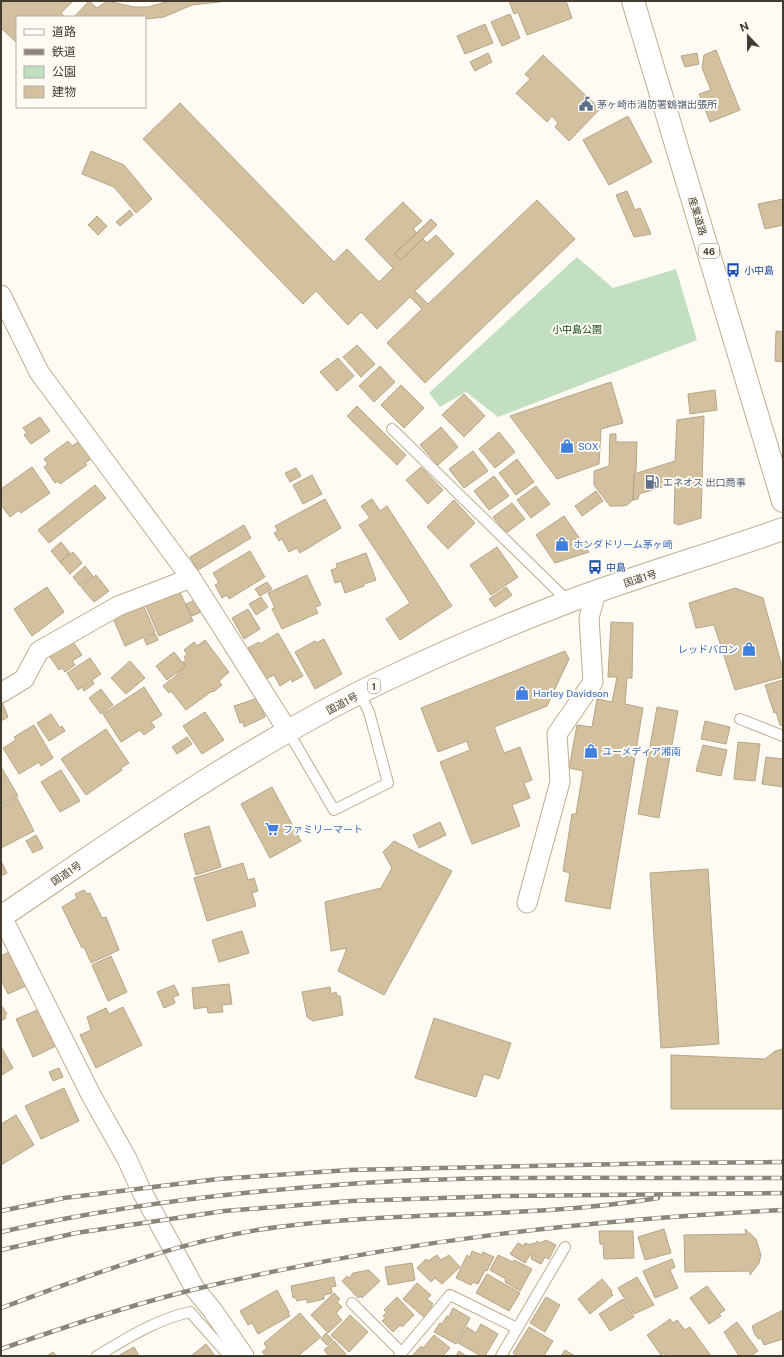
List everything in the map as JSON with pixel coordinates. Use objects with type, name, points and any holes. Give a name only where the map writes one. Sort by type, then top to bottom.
[{"type":"main road","name":"産業道路","points":[[633,1],[783,501]]},
{"type":"main road","name":"国道1号","points":[[1,917],[153,813],[288,731],[360,694],[467,644],[569,602],[783,529]]},
{"type":"street","points":[[1,295],[39,372],[191,578],[288,731]]},
{"type":"street","points":[[1,693],[24,678],[39,651],[118,606],[191,578]]},
{"type":"street","points":[[527,903],[560,782],[557,734],[593,682],[589,618],[596,592]]},
{"type":"street","points":[[1,917],[91,1095],[127,1159],[141,1190],[195,1289],[244,1356]]},
{"type":"lane","points":[[392,429],[569,602]]},
{"type":"lane","points":[[288,731],[334,810],[388,783],[369,712],[360,694]]},
{"type":"lane","points":[[740,719],[783,736]]},
{"type":"lane","points":[[502,1356],[565,1247]]},
{"type":"lane","points":[[352,1303],[400,1354],[450,1295],[517,1328]]},
{"type":"lane","points":[[97,1356],[130,1336],[175,1315],[190,1312],[228,1356]]},
{"type":"green space","name":"小中島公園","points":[[577,257],[613,288],[676,269],[697,340],[498,417],[466,392],[440,407],[429,393]]},
{"type":"building","points":[[1,1],[73,1],[61,13],[64,16],[16,16],[16,42],[1,28]]},
{"type":"building","points":[[89,1],[97,8],[107,1],[134,7],[148,7],[170,1],[228,1],[192,5],[164,17],[147,19],[146,16],[75,16]]},
{"type":"building","points":[[509,1],[566,1],[572,18],[527,35],[518,12],[514,14]]},
{"type":"building","points":[[510,14],[520,38],[502,46],[491,22]]},
{"type":"building","points":[[485,24],[493,43],[465,54],[457,36]]},
{"type":"building","points":[[716,50],[740,110],[710,122],[699,94],[711,90],[702,68],[704,55]]},
{"type":"building","points":[[488,53],[492,62],[475,71],[470,62]]},
{"type":"building","points":[[697,53],[699,64],[685,67],[681,56]]},
{"type":"building","points":[[543,55],[600,109],[569,141],[555,127],[558,123],[552,116],[547,122],[516,93],[530,79],[525,74]]},
{"type":"building","points":[[180,103],[334,262],[347,249],[379,282],[393,268],[365,239],[403,202],[422,221],[413,229],[417,233],[394,254],[401,260],[423,239],[427,243],[436,235],[454,254],[415,291],[428,304],[537,200],[575,239],[425,383],[387,343],[422,309],[410,297],[377,329],[361,312],[348,325],[316,291],[303,304],[143,139]]},
{"type":"building","points":[[628,116],[652,162],[609,185],[583,140]]},
{"type":"building","points":[[91,151],[124,165],[152,199],[136,213],[114,187],[82,174]]},
{"type":"building","points":[[627,191],[635,210],[640,208],[651,234],[634,237],[616,195]]},
{"type":"building","points":[[783,199],[783,225],[765,229],[758,204]]},
{"type":"building","points":[[130,210],[133,215],[120,226],[116,222]]},
{"type":"building","points":[[97,216],[107,226],[98,235],[88,225]]},
{"type":"building","points":[[431,219],[437,225],[401,260],[394,254]]},
{"type":"building","points":[[776,331],[783,332],[783,362],[775,361]]},
{"type":"building","points":[[357,345],[375,364],[361,377],[343,357]]},
{"type":"building","points":[[338,358],[354,376],[337,391],[320,372]]},
{"type":"building","points":[[380,366],[395,382],[374,402],[359,386]]},
{"type":"building","name":"SOX","points":[[611,382],[623,423],[601,429],[599,464],[557,479],[510,416]]},
{"type":"building","points":[[401,385],[424,408],[404,428],[381,405]]},
{"type":"building","points":[[715,390],[717,410],[690,414],[688,394]]},
{"type":"building","points":[[464,394],[485,416],[464,437],[442,415]]},
{"type":"building","points":[[357,406],[406,455],[397,465],[347,416]]},
{"type":"building","points":[[704,416],[701,518],[678,525],[674,523],[675,483],[639,494],[638,499],[633,500],[634,474],[675,461],[677,420]]},
{"type":"building","points":[[40,417],[50,431],[31,444],[24,435],[27,433],[23,428]]},
{"type":"building","points":[[441,427],[458,447],[438,465],[420,445]]},
{"type":"building","points":[[499,432],[515,452],[495,468],[479,449]]},
{"type":"building","points":[[610,434],[616,434],[616,442],[637,442],[633,500],[627,505],[610,506],[594,485],[594,471],[609,466]]},
{"type":"building","points":[[68,441],[72,446],[80,441],[92,458],[85,463],[87,465],[60,484],[58,481],[55,483],[44,467],[48,464],[44,459]]},
{"type":"building","points":[[473,451],[488,471],[464,488],[449,469]]},
{"type":"building","points":[[517,459],[534,482],[516,495],[499,473]]},
{"type":"building","points":[[32,467],[50,493],[21,513],[19,510],[10,517],[1,505],[1,489]]},
{"type":"building","points":[[421,467],[443,490],[428,504],[406,480]]},
{"type":"building","points":[[296,468],[301,476],[290,482],[285,473]]},
{"type":"building","points":[[312,475],[322,494],[303,504],[293,485]]},
{"type":"building","points":[[494,476],[509,496],[489,510],[474,491]]},
{"type":"building","points":[[95,485],[106,498],[49,543],[38,530]]},
{"type":"building","points":[[536,486],[550,504],[531,518],[517,500]]},
{"type":"building","points":[[596,491],[603,501],[582,516],[575,506]]},
{"type":"building","points":[[325,499],[341,528],[300,553],[297,548],[289,552],[282,539],[279,541],[274,533],[278,531],[275,526]]},
{"type":"building","points":[[372,499],[380,511],[387,506],[452,606],[400,640],[386,619],[410,603],[359,525],[370,518],[361,506]]},
{"type":"building","points":[[454,500],[475,523],[448,549],[427,527]]},
{"type":"building","points":[[512,503],[525,519],[506,533],[493,517]]},
{"type":"building","name":"ホンダドリーム茅ヶ崎","points":[[564,516],[589,552],[555,563],[536,535]]},
{"type":"building","points":[[244,525],[251,538],[198,570],[190,557]]},
{"type":"building","points":[[61,542],[70,553],[60,562],[51,551]]},
{"type":"building","points":[[497,547],[518,577],[491,595],[470,565]]},
{"type":"building","points":[[250,551],[265,577],[229,599],[227,595],[222,598],[215,585],[219,583],[213,573]]},
{"type":"building","points":[[73,552],[82,563],[70,574],[60,562]]},
{"type":"building","points":[[366,553],[376,580],[345,593],[341,581],[335,583],[331,570],[337,568],[336,564]]},
{"type":"building","points":[[85,566],[93,576],[80,586],[73,577]]},
{"type":"building","points":[[96,575],[109,591],[94,602],[81,587]]},
{"type":"building","points":[[307,575],[321,605],[315,607],[318,613],[282,629],[272,609],[275,608],[268,593]]},
{"type":"building","points":[[267,582],[272,589],[260,596],[255,589]]},
{"type":"building","points":[[47,587],[64,612],[32,636],[14,609]]},
{"type":"building","points":[[506,587],[512,595],[495,607],[489,599]]},
{"type":"building","name":"レッドバロン","points":[[735,588],[763,598],[783,670],[783,677],[735,690],[714,625],[696,628],[689,603]]},
{"type":"building","points":[[179,590],[193,621],[159,636],[145,604]]},
{"type":"building","points":[[261,597],[268,607],[256,615],[249,604]]},
{"type":"building","points":[[197,599],[203,611],[192,616],[186,604]]},
{"type":"building","points":[[143,605],[155,632],[125,646],[113,618]]},
{"type":"building","points":[[248,609],[260,629],[244,639],[232,618]]},
{"type":"building","points":[[611,622],[633,623],[632,678],[627,678],[625,704],[643,708],[610,909],[565,901],[570,873],[563,871],[572,814],[576,814],[583,771],[569,768],[577,725],[592,727],[597,699],[612,702],[617,677],[608,677]]},
{"type":"building","points":[[155,633],[158,640],[147,645],[144,639]]},
{"type":"building","points":[[278,633],[303,676],[292,682],[291,679],[280,686],[274,675],[266,679],[248,648],[259,642],[260,644]]},
{"type":"building","points":[[71,639],[82,655],[72,661],[75,665],[65,672],[62,668],[59,670],[48,654]]},
{"type":"building","points":[[324,639],[342,674],[315,689],[295,652],[315,641],[316,643]]},
{"type":"building","points":[[205,640],[229,672],[219,681],[222,685],[186,710],[171,691],[169,693],[163,686],[186,666],[183,662],[186,660],[184,657],[187,654],[184,650],[194,642],[197,646]]},
{"type":"building","points":[[565,651],[569,659],[547,706],[494,727],[504,753],[520,747],[532,780],[524,783],[530,798],[512,805],[520,826],[472,844],[440,762],[470,750],[467,741],[438,752],[421,708]]},
{"type":"building","points":[[174,652],[185,666],[167,680],[156,666]]},
{"type":"building","points":[[90,658],[101,674],[92,680],[94,684],[84,691],[82,687],[78,690],[67,673]]},
{"type":"building","points":[[130,661],[145,678],[126,694],[111,678]]},
{"type":"building","points":[[783,680],[783,726],[780,725],[776,712],[774,713],[765,685]]},
{"type":"building","points":[[144,687],[162,715],[151,722],[155,727],[144,735],[140,730],[121,742],[103,714]]},
{"type":"building","points":[[101,689],[113,705],[101,714],[89,698]]},
{"type":"building","points":[[258,698],[265,717],[244,727],[243,722],[240,723],[234,706]]},
{"type":"building","points":[[2,702],[8,717],[1,721],[1,703]]},
{"type":"building","points":[[657,707],[678,711],[659,818],[638,814]]},
{"type":"building","points":[[205,712],[224,740],[202,754],[183,726]]},
{"type":"building","points":[[51,714],[60,728],[62,726],[65,731],[49,741],[37,723]]},
{"type":"building","points":[[705,721],[730,727],[726,744],[701,739]]},
{"type":"building","points":[[34,725],[53,758],[41,766],[39,762],[19,774],[3,748],[16,740],[14,737]]},
{"type":"building","points":[[106,729],[129,763],[121,768],[122,770],[86,795],[61,759]]},
{"type":"building","points":[[187,737],[192,744],[177,754],[172,747]]},
{"type":"building","points":[[738,742],[760,744],[755,781],[734,779]]},
{"type":"building","points":[[703,745],[727,750],[721,776],[696,771]]},
{"type":"building","points":[[766,757],[783,759],[783,787],[762,784]]},
{"type":"building","points":[[1,767],[18,796],[1,805]]},
{"type":"building","points":[[61,770],[80,801],[60,812],[41,782]]},
{"type":"building","points":[[272,787],[301,841],[270,858],[241,804]]},
{"type":"building","points":[[17,798],[34,831],[1,848],[1,807]]},
{"type":"building","points":[[440,822],[446,835],[419,848],[413,835]]},
{"type":"building","points":[[209,826],[221,867],[196,875],[184,834]]},
{"type":"building","points":[[36,835],[43,848],[33,853],[26,841]]},
{"type":"building","points":[[394,841],[452,871],[384,995],[338,971],[347,948],[331,951],[325,902],[381,888],[392,868],[383,852]]},
{"type":"building","points":[[1,861],[7,873],[1,876]]},
{"type":"building","points":[[243,863],[248,880],[254,878],[258,891],[252,893],[256,906],[207,921],[194,878]]},
{"type":"building","points":[[708,869],[719,1044],[661,1048],[650,873]]},
{"type":"building","points":[[84,890],[87,894],[90,893],[102,918],[106,917],[119,950],[91,963],[62,907],[77,898],[75,894]]},
{"type":"building","points":[[242,931],[249,953],[219,962],[212,940]]},
{"type":"building","points":[[11,951],[28,985],[8,994],[1,980],[1,956]]},
{"type":"building","points":[[111,956],[127,992],[108,1001],[92,965]]},
{"type":"building","points":[[229,984],[232,1004],[222,1005],[223,1012],[208,1013],[207,1007],[194,1009],[192,988]]},
{"type":"building","points":[[174,985],[179,995],[173,997],[175,1003],[164,1008],[157,992]]},
{"type":"building","points":[[330,987],[331,994],[336,992],[337,996],[340,996],[343,1015],[313,1021],[307,1017],[302,992]]},
{"type":"building","points":[[1,1005],[7,1014],[5,1015],[6,1018],[1,1021]]},
{"type":"building","points":[[123,1007],[142,1045],[96,1068],[80,1035],[91,1030],[87,1017],[106,1008],[109,1014]]},
{"type":"building","points":[[40,1009],[56,1046],[33,1057],[16,1019]]},
{"type":"building","points":[[434,1018],[511,1043],[499,1079],[484,1074],[476,1097],[415,1078]]},
{"type":"building","points":[[1,1047],[13,1068],[2,1075],[1,1074]]},
{"type":"building","points":[[783,1049],[783,1109],[671,1109],[671,1055],[765,1059],[775,1051]]},
{"type":"building","points":[[59,1068],[63,1077],[53,1081],[49,1072]]},
{"type":"building","points":[[64,1088],[79,1121],[41,1139],[25,1106]]},
{"type":"building","points":[[16,1115],[34,1145],[1,1165],[1,1124]]},
{"type":"building","points":[[664,1229],[671,1253],[645,1260],[638,1237]]},
{"type":"building","points":[[745,1229],[756,1239],[761,1255],[759,1263],[750,1275],[750,1271],[685,1272],[684,1235],[746,1234]]},
{"type":"building","points":[[599,1231],[633,1231],[634,1258],[604,1259],[603,1244],[600,1244]]},
{"type":"building","points":[[546,1240],[556,1245],[549,1259],[545,1257],[541,1264],[531,1259],[532,1256],[530,1255],[525,1263],[510,1254],[518,1243],[524,1246],[525,1243],[530,1245],[532,1243],[535,1244],[537,1241],[540,1243]]},
{"type":"building","points":[[472,1251],[482,1255],[483,1252],[494,1257],[478,1284],[473,1282],[471,1285],[456,1278],[467,1255],[470,1257]]},
{"type":"building","points":[[437,1255],[441,1260],[449,1255],[460,1267],[442,1284],[435,1278],[431,1282],[417,1268],[426,1259],[428,1261]]},
{"type":"building","points":[[498,1255],[513,1262],[514,1260],[532,1269],[520,1291],[505,1282],[506,1279],[490,1270]]},
{"type":"building","points":[[672,1259],[675,1267],[670,1270],[678,1288],[655,1298],[643,1271]]},
{"type":"building","points":[[412,1263],[415,1280],[388,1285],[385,1267]]},
{"type":"building","points":[[369,1270],[380,1281],[362,1298],[361,1296],[358,1298],[342,1281],[347,1276],[349,1278],[353,1273]]},
{"type":"building","points":[[487,1274],[520,1293],[509,1311],[476,1293]]},
{"type":"building","points":[[334,1277],[336,1286],[331,1287],[332,1293],[324,1295],[324,1299],[307,1303],[307,1299],[297,1301],[295,1297],[293,1298],[291,1286]]},
{"type":"building","points":[[637,1277],[654,1305],[634,1314],[618,1288]]},
{"type":"building","points":[[602,1279],[612,1291],[611,1293],[613,1295],[590,1314],[578,1299]]},
{"type":"building","points":[[417,1283],[431,1295],[427,1299],[433,1304],[431,1306],[433,1307],[424,1317],[403,1299]]},
{"type":"building","points":[[707,1286],[725,1310],[719,1314],[721,1316],[709,1324],[690,1298]]},
{"type":"building","points":[[277,1290],[290,1316],[258,1334],[252,1323],[248,1325],[240,1311]]},
{"type":"building","points":[[334,1293],[340,1299],[337,1302],[342,1307],[336,1313],[342,1320],[328,1333],[311,1315]]},
{"type":"building","points":[[397,1297],[414,1315],[402,1327],[400,1325],[393,1332],[382,1321],[386,1318],[383,1316],[387,1312],[384,1310]]},
{"type":"building","points":[[546,1297],[560,1305],[545,1332],[530,1323]]},
{"type":"building","points":[[623,1299],[634,1317],[610,1331],[599,1314]]},
{"type":"building","points":[[453,1308],[470,1318],[456,1344],[434,1332],[447,1316],[449,1317]]},
{"type":"building","points":[[783,1310],[783,1339],[764,1345],[761,1338],[758,1339],[755,1335],[752,1326]]},
{"type":"building","points":[[300,1313],[321,1337],[298,1356],[266,1356],[262,1352],[267,1348],[264,1343]]},
{"type":"building","points":[[350,1315],[368,1332],[349,1352],[331,1335]]},
{"type":"building","points":[[670,1319],[673,1323],[677,1320],[685,1330],[690,1327],[711,1356],[666,1356],[664,1353],[661,1355],[647,1335]]},
{"type":"building","points":[[737,1322],[758,1351],[751,1356],[739,1356],[724,1332]]},
{"type":"building","points":[[481,1324],[498,1334],[485,1356],[481,1356],[458,1343],[467,1327],[476,1333]]},
{"type":"building","points":[[529,1327],[553,1341],[544,1356],[518,1356],[513,1353]]},
{"type":"building","points":[[326,1333],[333,1340],[327,1345],[321,1339]]},
{"type":"building","points":[[434,1335],[450,1348],[443,1356],[412,1356],[421,1346],[423,1348]]},
{"type":"building","points":[[334,1341],[346,1354],[344,1356],[329,1356],[324,1350]]},
{"type":"building","points":[[206,1344],[215,1356],[191,1356]]},
{"type":"building","points":[[134,1347],[139,1356],[118,1356]]},
{"type":"building","points":[[565,1350],[575,1356],[561,1356]]},
{"type":"building","points":[[459,1351],[466,1356],[456,1356]]},
{"type":"building","points":[[53,1352],[56,1356],[47,1356]]},
{"type":"railway","points":[[1,1211],[64,1198],[218,1179],[349,1170],[783,1162]]},
{"type":"railway","points":[[1,1232],[130,1207],[305,1187],[457,1179],[783,1178]]},
{"type":"railway","points":[[1,1250],[76,1233],[224,1211],[351,1201],[501,1196],[783,1193]]},
{"type":"railway","points":[[1,1308],[103,1271],[172,1249],[207,1240],[278,1227],[373,1218],[563,1209],[611,1205],[658,1198]]},
{"type":"railway","points":[[1,1349],[171,1295],[341,1258],[414,1246],[561,1227],[709,1214],[783,1210]]},
{"type":"place","name":"茅ヶ崎市消防署鶴嶺出張所","points":[[586,104]]},
{"type":"place","name":"小中島","points":[[733,270]]},
{"type":"place","name":"SOX","points":[[567,446]]},
{"type":"place","name":"エネオス 出口商事","points":[[652,482]]},
{"type":"place","name":"ホンダドリーム茅ヶ崎","points":[[562,544]]},
{"type":"place","name":"中島","points":[[595,567]]},
{"type":"place","name":"レッドバロン","points":[[749,649]]},
{"type":"place","name":"Harley Davidson","points":[[522,693]]},
{"type":"place","name":"ユーメディア湘南","points":[[591,751]]},
{"type":"place","name":"ファミリーマート","points":[[272,829]]}]
